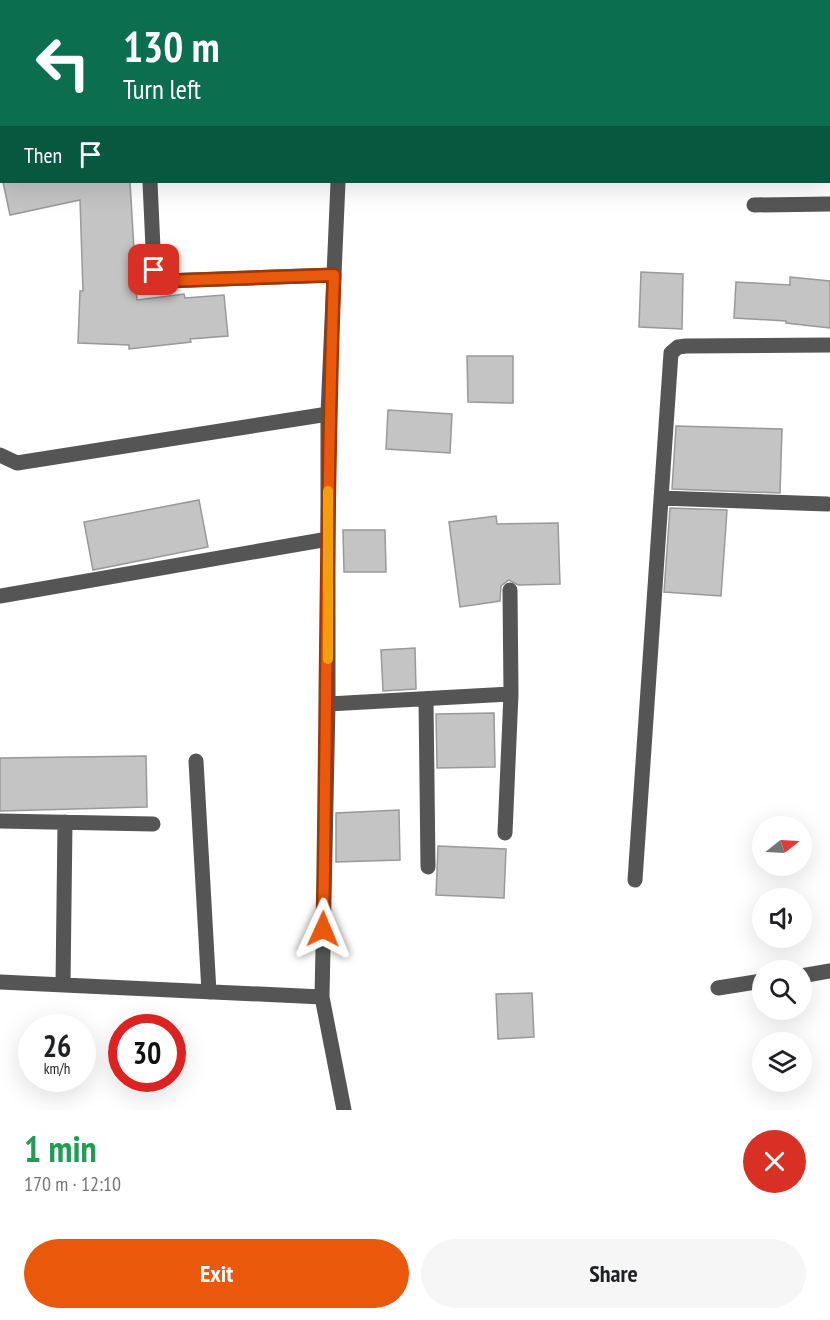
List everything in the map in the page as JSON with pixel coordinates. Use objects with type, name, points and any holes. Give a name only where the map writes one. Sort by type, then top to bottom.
[{"type":"street","points":[[150,183],[154,270],[164,281],[334,275]]},
{"type":"street","points":[[338,183],[328,414],[327,704],[322,997],[344,1110]]},
{"type":"street","points":[[754,205],[830,204]]},
{"type":"street","points":[[635,880],[671,353],[678,347],[686,346],[830,345]]},
{"type":"street","points":[[0,455],[17,463],[328,414]]},
{"type":"street","points":[[661,498],[827,504]]},
{"type":"street","points":[[0,596],[328,539]]},
{"type":"street","points":[[505,832],[511,694],[510,590]]},
{"type":"street","points":[[327,704],[511,694]]},
{"type":"street","points":[[426,699],[428,867]]},
{"type":"street","points":[[196,761],[209,992]]},
{"type":"street","points":[[0,821],[153,825]]},
{"type":"street","points":[[63,985],[65,822]]},
{"type":"street","points":[[812,974],[830,971]]},
{"type":"street","points":[[0,981],[322,997]]},
{"type":"street","points":[[718,988],[752,983]]},
{"type":"building","points":[[3,183],[130,183],[137,300],[184,294],[185,298],[224,295],[228,336],[190,339],[191,342],[129,349],[129,345],[78,343],[80,291],[83,291],[80,200],[10,215]]},
{"type":"building","points":[[641,272],[683,274],[682,329],[639,327]]},
{"type":"building","points":[[790,277],[830,281],[830,328],[786,323],[786,321],[734,318],[736,282],[790,285]]},
{"type":"building","points":[[467,356],[513,356],[513,403],[468,402]]},
{"type":"building","points":[[388,410],[452,414],[450,453],[386,449]]},
{"type":"building","points":[[676,426],[782,429],[780,493],[672,489]]},
{"type":"building","points":[[199,500],[208,547],[93,570],[84,522]]},
{"type":"building","points":[[670,508],[727,510],[721,596],[664,592]]},
{"type":"building","points":[[496,516],[497,524],[558,523],[560,584],[518,585],[509,580],[501,586],[500,601],[460,607],[449,522]]},
{"type":"building","points":[[343,530],[385,530],[386,572],[344,572]]},
{"type":"building","points":[[415,648],[416,689],[383,691],[381,650]]},
{"type":"building","points":[[494,713],[495,767],[437,768],[436,714]]},
{"type":"building","points":[[146,756],[147,807],[0,811],[0,758]]},
{"type":"building","points":[[399,810],[400,860],[336,862],[336,813]]},
{"type":"building","points":[[438,846],[506,849],[504,898],[436,895]]},
{"type":"building","points":[[532,993],[534,1037],[498,1039],[496,994]]},
{"type":"slow traffic","points":[[328,491],[328,659]]},
{"type":"route","points":[[154,270],[164,281],[334,275],[328,414],[327,704],[323,929]]}]
